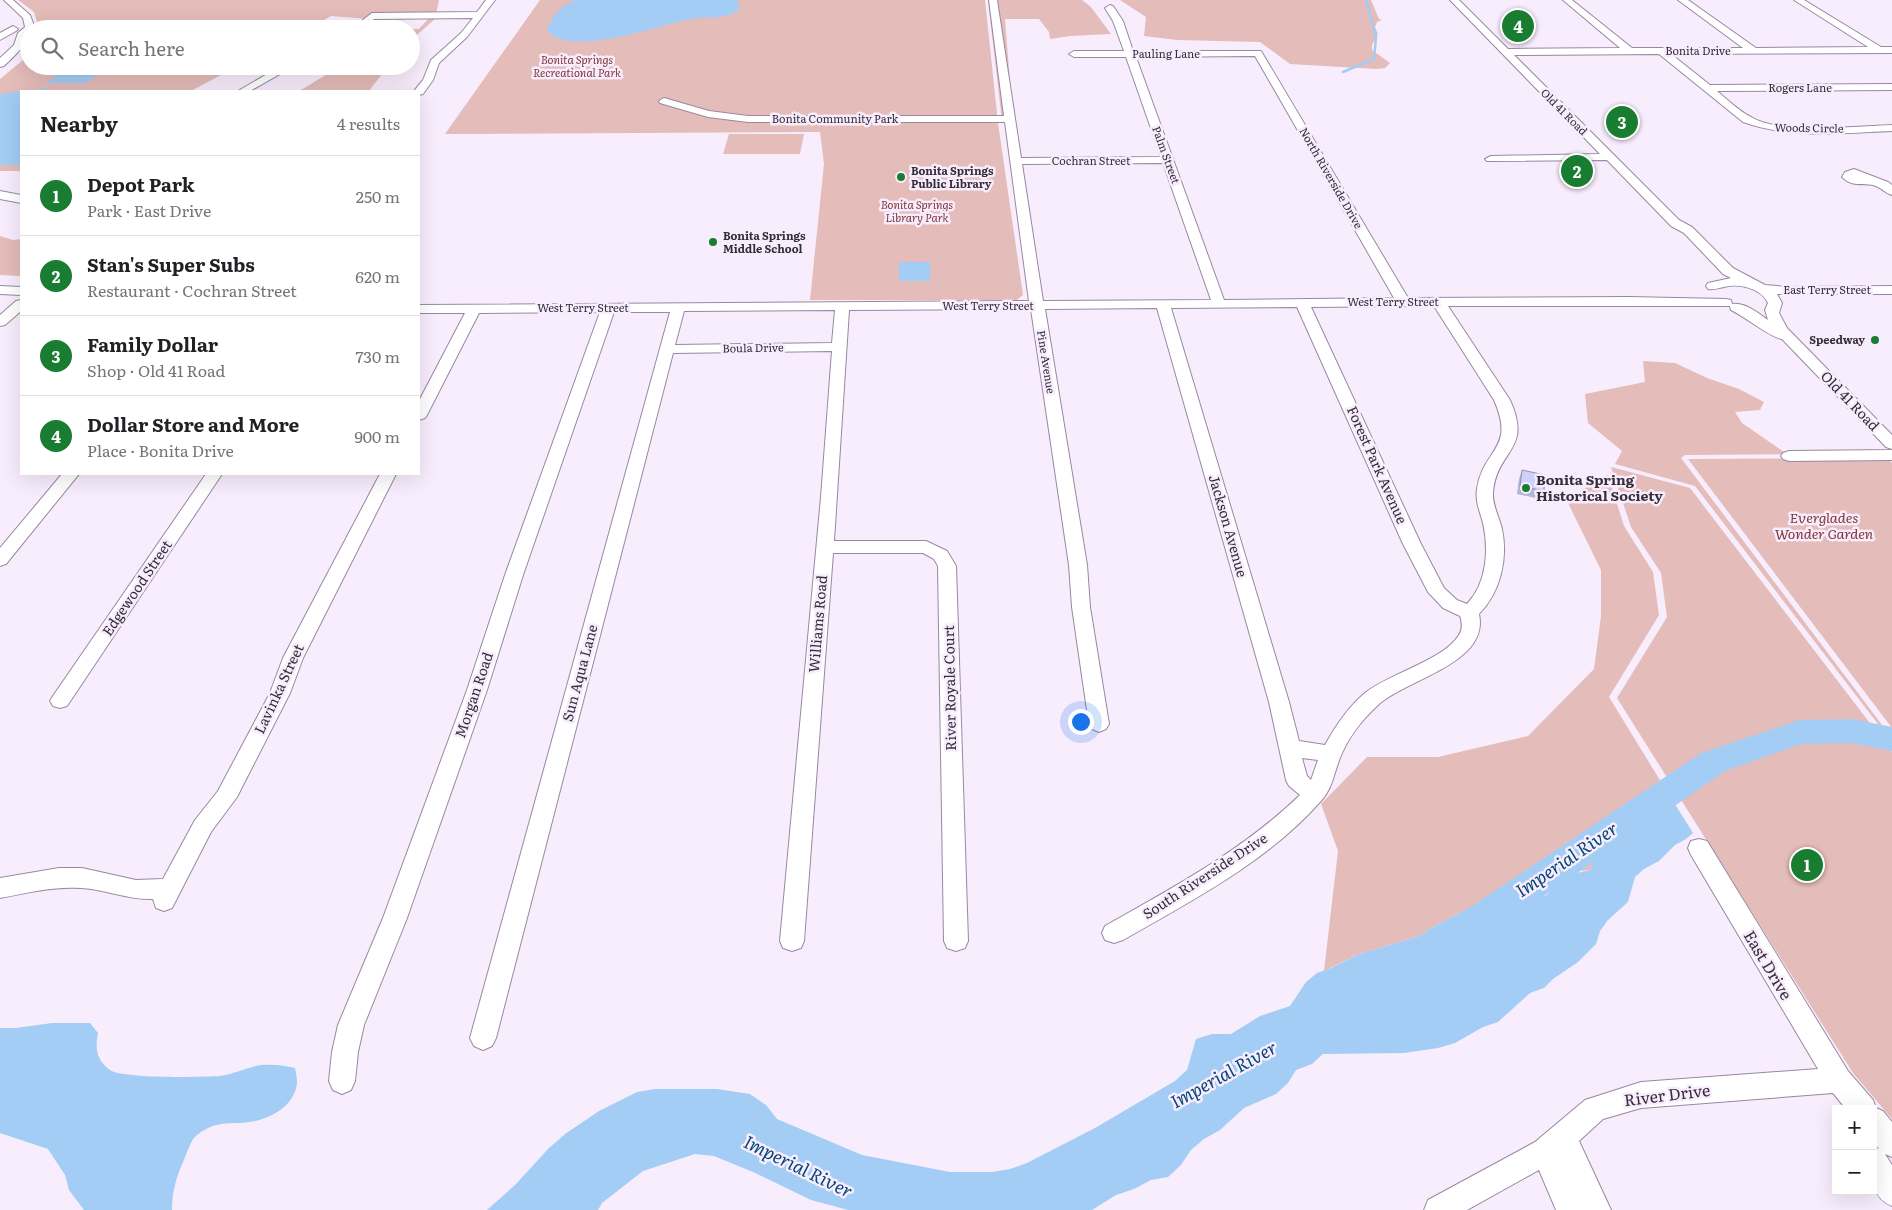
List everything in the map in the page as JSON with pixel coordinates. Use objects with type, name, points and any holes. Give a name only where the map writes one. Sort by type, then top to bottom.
[{"type":"street","points":[[8,0],[27,17],[28,20]]},
{"type":"street","points":[[420,91],[428,80],[434,62],[464,35],[491,0]]},
{"type":"street","name":"Pine Avenue","points":[[993,0],[1008,119],[1078,565],[1081,607],[1099,724]]},
{"type":"street","name":"Old 41 Road","points":[[1454,0],[1675,223],[1688,230],[1728,271],[1770,294],[1773,304],[1771,314],[1781,330],[1892,444]]},
{"type":"street","points":[[1567,0],[1630,51]]},
{"type":"street","points":[[1682,0],[1754,51]]},
{"type":"street","points":[[1798,0],[1880,50]]},
{"type":"street","name":"Palm Street","points":[[1110,8],[1118,21],[1219,304]]},
{"type":"street","points":[[367,20],[372,16],[479,15]]},
{"type":"street","points":[[0,37],[13,29]]},
{"type":"street","points":[[0,64],[18,46],[20,39]]},
{"type":"street","points":[[0,48],[18,46]]},
{"type":"street","name":"Bonita Drive","points":[[1505,52],[1892,50]]},
{"type":"street","name":"Woods Circle","points":[[1661,51],[1747,120],[1766,127],[1892,128]]},
{"type":"street","name":"Pauling Lane","points":[[1074,54],[1258,53]]},
{"type":"street","name":"North Riverside Drive","points":[[1258,53],[1403,302]]},
{"type":"street","points":[[0,74],[20,58]]},
{"type":"street","points":[[245,90],[272,75]]},
{"type":"street","name":"Rogers Lane","points":[[1707,88],[1892,87]]},
{"type":"street","name":"Bonita Community Park","points":[[664,101],[708,114],[748,119],[1008,119]]},
{"type":"street","points":[[1491,159],[1609,157]]},
{"type":"street","name":"Cochran Street","points":[[1015,161],[1168,160]]},
{"type":"street","points":[[1872,181],[1884,185],[1892,191]]},
{"type":"street","points":[[0,195],[20,200]]},
{"type":"street","name":"Old 41 Road","points":[[1675,223],[1675,232],[1711,280],[1718,299],[1752,315],[1808,358]]},
{"type":"street","name":"West Terry Street","points":[[1557,302],[1711,280],[1717,283],[1734,282],[1758,287]]},
{"type":"street","name":"East Terry Street","points":[[1758,287],[1787,291],[1892,290]]},
{"type":"street","points":[[0,290],[20,291]]},
{"type":"street","name":"West Terry Street","points":[[420,309],[1682,301],[1731,305]]},
{"type":"street","name":"East Terry Street","points":[[1731,305],[1757,310],[1773,304],[1892,301]]},
{"type":"street","points":[[1438,302],[1502,400],[1510,416],[1512,426],[1504,451],[1491,472],[1485,490],[1496,547],[1496,557],[1490,579],[1479,605],[1469,612]]},
{"type":"street","name":"Forest Park Avenue","points":[[1302,303],[1412,544],[1437,592],[1450,604],[1469,612]]},
{"type":"street","name":"Jackson Avenue","points":[[1163,304],[1291,748],[1296,780],[1314,795]]},
{"type":"street","points":[[0,322],[20,305]]},
{"type":"street","name":"Williams Road","points":[[792,941],[842,306]]},
{"type":"street","name":"Sun Aqua Lane","points":[[483,1038],[678,307]]},
{"type":"street","name":"Morgan Road","points":[[342,1081],[345,1052],[351,1025],[394,918],[470,708],[608,308]]},
{"type":"street","points":[[420,413],[474,309]]},
{"type":"street","name":"Boula Drive","points":[[667,349],[839,347]]},
{"type":"street","points":[[1789,456],[1892,455]]},
{"type":"street","points":[[0,560],[70,475]]},
{"type":"street","name":"Edgewood Street","points":[[60,701],[213,475]]},
{"type":"street","name":"Lavinka Street","points":[[167,895],[203,826],[226,797],[280,692],[293,658],[387,475]]},
{"type":"street","name":"River Royale Court","points":[[824,547],[926,547],[941,555],[947,566],[956,941]]},
{"type":"street","name":"South Riverside Drive","points":[[1114,933],[1162,906],[1246,852],[1275,830],[1314,795],[1323,780],[1331,754],[1356,716],[1376,695],[1390,685],[1449,655],[1461,646],[1468,636],[1472,624],[1469,612]]},
{"type":"street","points":[[1291,748],[1331,754]]},
{"type":"street","name":"East Drive","points":[[1699,848],[1838,1080],[1848,1105]]},
{"type":"street","points":[[0,888],[59,878],[82,878],[167,895]]},
{"type":"street","name":"East Drive","points":[[1838,1080],[1860,1105]]},
{"type":"street","name":"River Drive","points":[[1438,1210],[1554,1144],[1595,1109],[1641,1095],[1838,1080]]},
{"type":"street","points":[[1877,1125],[1892,1143]]},
{"type":"street","points":[[1554,1144],[1571,1210]]},
{"type":"street","points":[[1554,1144],[1597,1210]]},
{"type":"street","points":[[1877,1167],[1892,1192]]},
{"type":"green space","points":[[18,0],[439,0],[435,19],[420,32],[420,28],[429,18],[381,20],[331,16],[324,20],[36,20],[34,12]]},
{"type":"green space","name":"Bonita Springs Recreational Park","points":[[540,0],[985,0],[998,123],[1023,295],[1017,300],[810,300],[824,164],[820,132],[445,134]]},
{"type":"green space","points":[[988,0],[1082,0],[1091,7],[1111,34],[1050,39],[1049,32],[1039,19],[1005,19],[1013,121],[1002,121]]},
{"type":"green space","points":[[1120,0],[1371,0],[1379,19],[1382,20],[1377,22],[1375,27],[1378,34],[1372,45],[1372,50],[1390,63],[1385,68],[1376,69],[1290,64],[1260,42],[1177,40],[1144,36],[1146,17]]},
{"type":"green space","points":[[20,62],[20,75],[221,75],[193,90],[20,90],[20,171],[0,171],[0,79]]},
{"type":"green space","points":[[326,75],[381,75],[370,90],[301,90]]},
{"type":"green space","points":[[729,134],[804,134],[800,154],[723,154]]},
{"type":"green space","points":[[0,236],[13,240],[20,239],[20,276],[0,275]]},
{"type":"green space","points":[[1643,361],[1675,363],[1707,378],[1739,389],[1764,402],[1760,410],[1735,412],[1742,423],[1784,452],[1795,454],[1685,455],[1681,458],[1888,733],[1885,733],[1695,486],[1615,464],[1622,451],[1588,423],[1585,394],[1645,382]]},
{"type":"green space","name":"Everglades Wonder Garden","points":[[1887,458],[1892,463],[1892,728],[1688,459]]},
{"type":"green space","points":[[1611,467],[1690,488],[1892,752],[1892,1119],[1853,1073],[1617,698],[1667,617],[1661,573],[1631,527]]},
{"type":"green space","points":[[1608,475],[1624,526],[1653,572],[1659,615],[1609,697],[1666,790],[1633,824],[1619,830],[1603,830],[1594,848],[1595,859],[1590,870],[1576,871],[1554,884],[1547,894],[1520,903],[1485,903],[1471,907],[1420,936],[1359,954],[1324,971],[1338,851],[1321,804],[1367,757],[1438,757],[1528,736],[1594,669],[1601,616],[1601,570],[1568,503],[1597,478]]},
{"type":"water","points":[[576,0],[737,0],[740,8],[729,15],[690,19],[615,38],[573,41],[557,38],[547,30],[549,25],[562,8]]},
{"type":"water","points":[[58,75],[97,75],[86,83],[46,83]]},
{"type":"water","points":[[20,91],[20,165],[0,165],[0,94]]},
{"type":"water","points":[[899,262],[930,262],[930,281],[899,281]]},
{"type":"water","points":[[1666,790],[1693,833],[1675,845],[1659,861],[1644,869],[1635,877],[1628,902],[1608,920],[1600,931],[1596,944],[1578,962],[1553,979],[1544,988],[1530,993],[1498,1022],[1483,1027],[1455,1043],[1438,1048],[1404,1053],[1323,1054],[1312,1064],[1296,1070],[1288,1083],[1276,1094],[1244,1108],[1220,1130],[1204,1139],[1191,1150],[1181,1165],[1168,1177],[1151,1180],[1134,1189],[1116,1195],[1092,1210],[848,1210],[811,1200],[753,1172],[714,1156],[695,1154],[643,1171],[602,1203],[598,1210],[487,1210],[516,1184],[548,1149],[565,1134],[599,1111],[637,1092],[655,1089],[717,1089],[750,1094],[766,1105],[777,1119],[862,1155],[950,1172],[992,1172],[1010,1169],[1027,1163],[1095,1128],[1175,1081],[1187,1070],[1196,1039],[1212,1034],[1231,1034],[1260,1016],[1290,1006],[1306,982],[1317,973],[1359,954],[1420,936],[1471,907],[1485,903],[1520,903],[1547,895],[1563,876],[1590,870],[1595,859],[1591,836],[1603,830],[1619,830],[1631,824],[1657,802]]},
{"type":"water","points":[[52,1023],[90,1023],[98,1033],[97,1049],[99,1058],[110,1070],[118,1073],[163,1077],[220,1076],[256,1066],[278,1065],[295,1068],[297,1083],[288,1103],[276,1113],[255,1121],[212,1126],[192,1140],[176,1179],[172,1210],[84,1210],[69,1190],[65,1175],[48,1149],[0,1133],[0,1028],[16,1028]]},
{"type":"building","points":[[1522,470],[1545,475],[1544,491],[1520,486]]},
{"type":"waterway","points":[[1343,72],[1374,59],[1376,37],[1366,0]]},
{"type":"waterway","name":"Imperial River","points":[[1473,925],[1713,762],[1800,732],[1852,731],[1892,739]]},
{"type":"place","name":"Dollar Store and More","points":[[1518,26]]},
{"type":"place","name":"Family Dollar","points":[[1622,122]]},
{"type":"place","name":"Stan's Super Subs","points":[[1577,171]]},
{"type":"place","name":"Bonita Springs Public Library","points":[[901,177]]},
{"type":"place","name":"Bonita Springs Middle School","points":[[713,242]]},
{"type":"place","name":"Speedway","points":[[1875,340]]},
{"type":"place","name":"Bonita Spring Historical Society","points":[[1526,488]]},
{"type":"place","name":"Depot Park","points":[[1807,865]]},
{"type":"park label","name":"Bonita Springs Library Park","points":[[917,211]]}]
